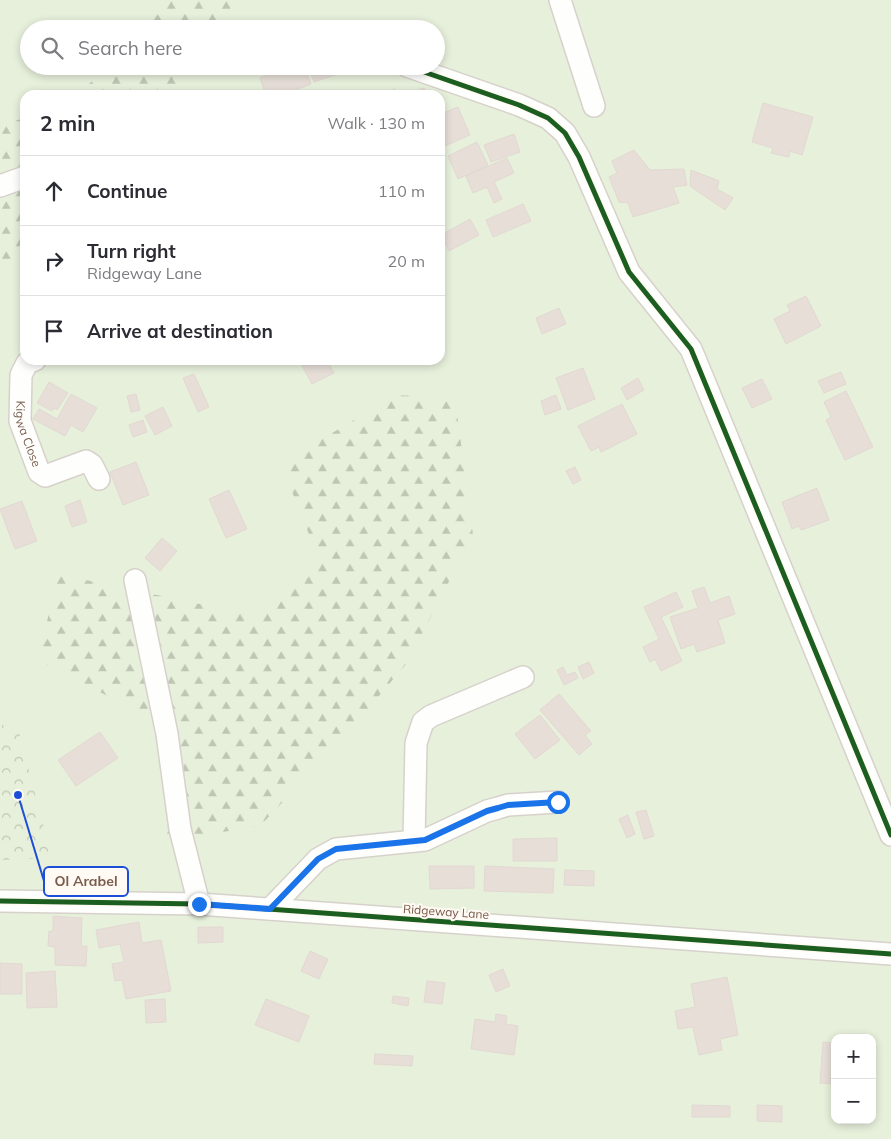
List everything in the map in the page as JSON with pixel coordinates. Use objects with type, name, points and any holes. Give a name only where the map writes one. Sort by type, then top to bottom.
[{"type":"street","points":[[560,0],[594,106]]},
{"type":"street","points":[[433,75],[519,105],[548,118],[564,133],[579,156],[629,272],[691,349],[891,835]]},
{"type":"street","points":[[0,186],[20,179]]},
{"type":"street","name":"Kigwa Close","points":[[26,365],[21,376],[20,421],[39,472],[45,476],[86,461],[92,465],[99,479]]},
{"type":"street","points":[[135,580],[167,734],[180,829],[199,904]]},
{"type":"street","points":[[414,841],[416,743],[423,722],[431,716],[523,677]]},
{"type":"street","points":[[270,909],[318,859],[336,849],[425,840],[487,811],[508,805],[558,802]]},
{"type":"street","name":"Ridgeway Lane","points":[[0,901],[199,904],[891,954]]},
{"type":"green space","points":[[0,0],[891,0],[891,1139],[0,1139]]},
{"type":"green space","points":[[169,0],[237,0],[226,20],[153,20]]},
{"type":"green space","points":[[100,75],[196,75],[183,90],[81,90]]},
{"type":"green space","points":[[20,119],[20,258],[0,273],[0,125]]},
{"type":"green space","points":[[395,395],[455,398],[473,535],[407,663],[344,737],[260,826],[165,841],[174,731],[39,660],[57,574],[252,615],[320,562],[281,464]]},
{"type":"green space","points":[[0,724],[19,732],[52,858],[0,860]]},
{"type":"building","points":[[268,75],[308,75],[311,84],[295,90],[264,90],[260,78]]},
{"type":"building","points":[[311,75],[335,75],[314,82]]},
{"type":"building","points":[[763,103],[813,117],[802,155],[790,151],[789,157],[771,153],[773,148],[752,142]]},
{"type":"building","points":[[458,107],[470,135],[445,146],[445,112]]},
{"type":"building","points":[[514,134],[520,152],[491,162],[484,145]]},
{"type":"building","points":[[477,142],[488,165],[458,179],[448,156]]},
{"type":"building","points":[[634,150],[650,170],[684,169],[687,185],[673,187],[679,203],[633,217],[628,203],[619,202],[609,177],[617,173],[612,161]]},
{"type":"building","points":[[507,158],[514,173],[494,182],[502,199],[494,203],[487,187],[473,193],[466,176]]},
{"type":"building","points":[[691,170],[719,181],[717,189],[733,198],[725,210],[690,186]]},
{"type":"building","points":[[523,204],[531,221],[493,237],[486,220]]},
{"type":"building","points":[[470,219],[479,235],[449,251],[445,243],[445,233]]},
{"type":"building","points":[[806,296],[821,326],[786,344],[774,319],[790,311],[787,305]]},
{"type":"building","points":[[559,308],[566,324],[542,334],[536,318]]},
{"type":"building","points":[[302,365],[330,365],[334,373],[312,384]]},
{"type":"building","points":[[583,368],[595,399],[568,410],[556,378]]},
{"type":"building","points":[[841,372],[846,384],[824,393],[818,381]]},
{"type":"building","points":[[194,374],[209,407],[198,412],[183,378]]},
{"type":"building","points":[[638,378],[644,390],[627,400],[621,388]]},
{"type":"building","points":[[762,379],[772,399],[752,408],[742,388]]},
{"type":"building","points":[[49,382],[68,393],[57,410],[54,408],[52,411],[37,403]]},
{"type":"building","points":[[846,391],[873,447],[845,460],[826,420],[831,417],[824,402]]},
{"type":"building","points":[[71,394],[97,408],[83,432],[71,425],[65,436],[33,419],[39,409],[57,419]]},
{"type":"building","points":[[136,394],[140,410],[131,412],[127,396]]},
{"type":"building","points":[[556,395],[561,409],[545,415],[541,401]]},
{"type":"building","points":[[622,404],[637,434],[601,452],[599,447],[591,451],[578,426]]},
{"type":"building","points":[[163,407],[172,426],[155,435],[145,416]]},
{"type":"building","points":[[143,420],[147,432],[133,437],[129,425]]},
{"type":"building","points":[[136,462],[149,495],[123,505],[110,472]]},
{"type":"building","points":[[575,467],[581,480],[573,484],[566,471]]},
{"type":"building","points":[[817,488],[829,520],[801,530],[799,526],[792,529],[782,502]]},
{"type":"building","points":[[229,490],[247,529],[226,538],[209,499]]},
{"type":"building","points":[[80,500],[87,522],[72,527],[65,506]]},
{"type":"building","points":[[22,501],[37,541],[15,549],[0,509]]},
{"type":"building","points":[[162,538],[177,551],[160,571],[145,558]]},
{"type":"building","points":[[704,587],[710,603],[729,596],[735,614],[718,620],[725,643],[697,652],[694,644],[681,649],[670,617],[698,608],[692,591]]},
{"type":"building","points":[[676,592],[683,607],[661,617],[682,661],[661,671],[655,659],[650,662],[643,647],[659,639],[644,607]]},
{"type":"building","points":[[589,662],[594,673],[583,679],[578,667]]},
{"type":"building","points":[[563,667],[567,675],[575,672],[578,678],[564,685],[557,670]]},
{"type":"building","points":[[559,694],[591,731],[585,735],[592,744],[579,755],[540,710]]},
{"type":"building","points":[[540,715],[560,740],[535,759],[515,734]]},
{"type":"building","points":[[100,732],[118,758],[76,786],[58,760]]},
{"type":"building","points":[[646,810],[654,836],[644,839],[636,812]]},
{"type":"building","points":[[628,815],[635,834],[627,838],[619,819]]},
{"type":"building","points":[[557,838],[557,861],[513,861],[513,839]]},
{"type":"building","points":[[429,866],[474,866],[474,888],[430,889]]},
{"type":"building","points":[[485,866],[554,869],[553,893],[484,891]]},
{"type":"building","points":[[565,870],[594,871],[594,886],[564,885]]},
{"type":"building","points":[[53,916],[82,918],[81,946],[87,946],[86,966],[55,965],[55,947],[48,946],[49,931],[53,931]]},
{"type":"building","points":[[139,922],[142,943],[161,940],[171,991],[126,999],[122,980],[115,981],[112,964],[124,962],[120,944],[99,948],[96,930]]},
{"type":"building","points":[[198,927],[223,927],[223,942],[198,943]]},
{"type":"building","points":[[310,951],[328,959],[319,979],[301,971]]},
{"type":"building","points":[[0,963],[22,964],[22,994],[0,994]]},
{"type":"building","points":[[503,969],[510,986],[496,992],[489,975]]},
{"type":"building","points":[[55,971],[57,1007],[27,1008],[26,973]]},
{"type":"building","points":[[727,977],[738,1035],[720,1039],[722,1050],[699,1055],[693,1027],[678,1029],[675,1011],[695,1007],[691,984]]},
{"type":"building","points":[[427,981],[445,983],[442,1004],[424,1002]]},
{"type":"building","points":[[393,996],[409,998],[408,1006],[392,1003]]},
{"type":"building","points":[[165,999],[166,1022],[146,1023],[145,1000]]},
{"type":"building","points":[[266,999],[309,1016],[299,1042],[255,1025]]},
{"type":"building","points":[[496,1014],[507,1016],[506,1024],[518,1026],[514,1055],[471,1049],[475,1019],[495,1022]]},
{"type":"building","points":[[823,1042],[831,1043],[831,1084],[820,1083]]},
{"type":"building","points":[[375,1054],[413,1056],[412,1066],[374,1064]]},
{"type":"building","points":[[692,1105],[730,1106],[730,1117],[692,1117]]},
{"type":"building","points":[[757,1105],[782,1106],[782,1122],[757,1121]]},
{"type":"cycle path","points":[[433,75],[519,105],[548,118],[565,133],[579,157],[629,272],[691,349],[891,835]]},
{"type":"cycle path","points":[[0,901],[199,904],[891,954]]},
{"type":"place","name":"Ol Arabel","points":[[18,795]]},
{"type":"route","points":[[199,904],[270,909],[318,859],[336,849],[425,840],[487,811],[508,805],[558,802]]}]
